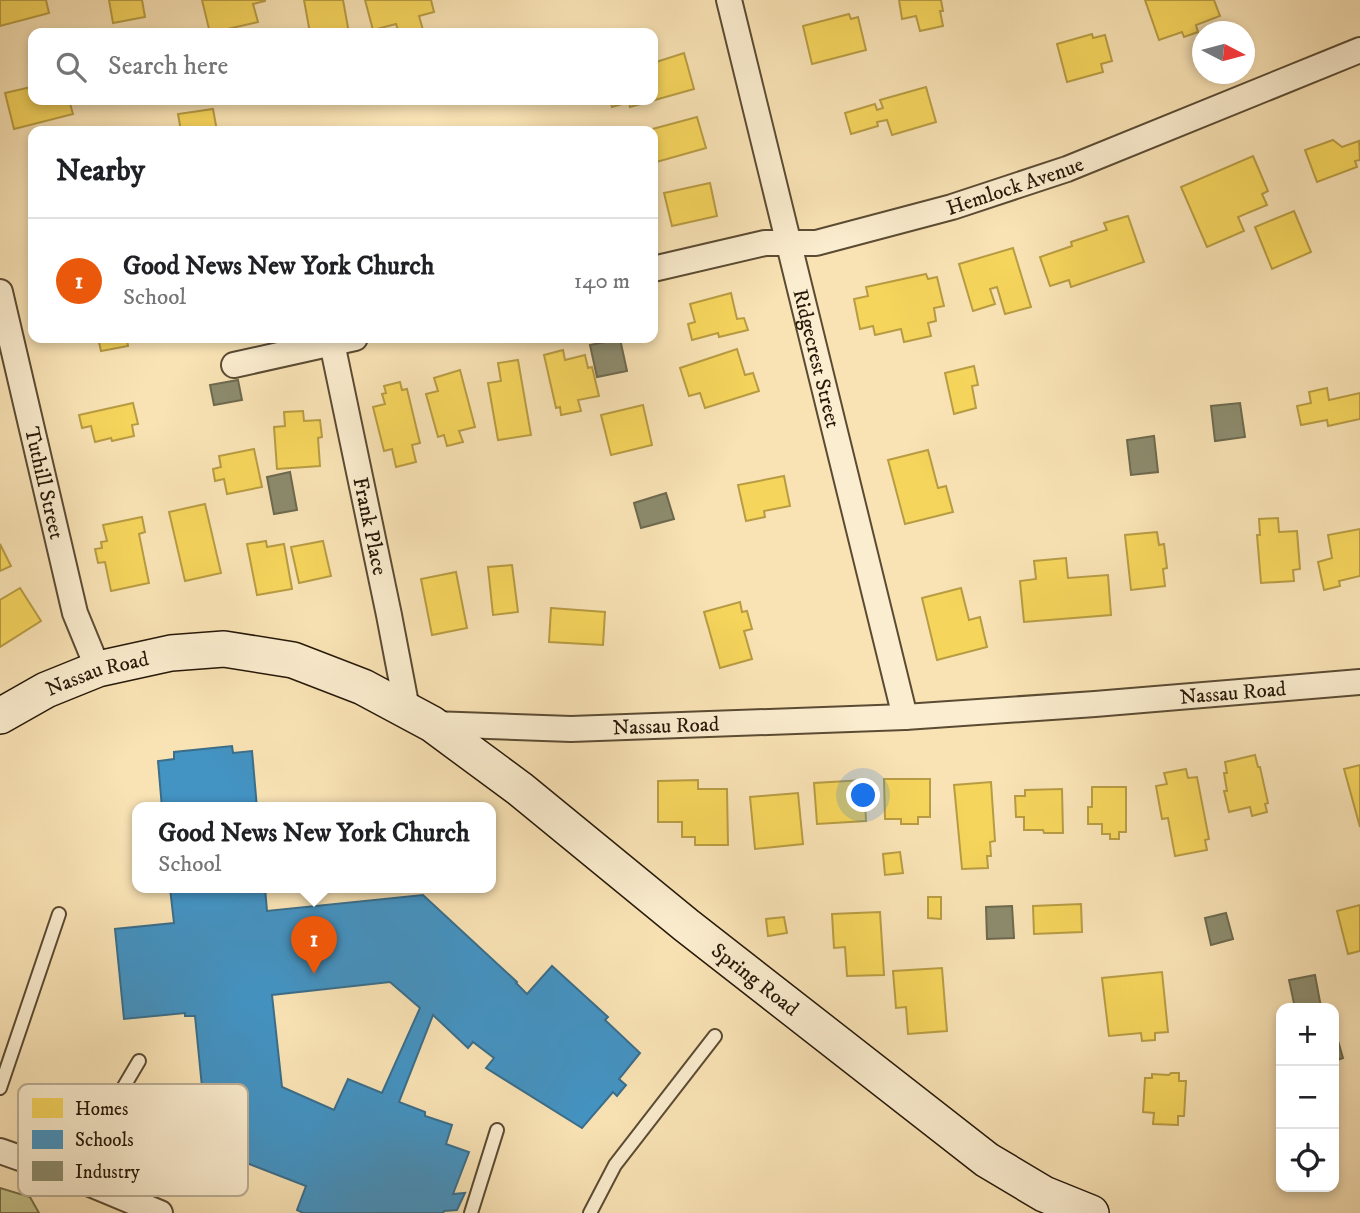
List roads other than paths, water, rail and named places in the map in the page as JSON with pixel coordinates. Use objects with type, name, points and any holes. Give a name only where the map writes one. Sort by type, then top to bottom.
[{"type":"main road","name":"Nassau Road","points":[[0,716],[46,690],[98,669],[172,653],[224,649],[293,660],[363,687],[419,716]]},
{"type":"main road","name":"Spring Road","points":[[419,716],[520,789],[686,925],[986,1160],[1044,1194],[1091,1213]]},
{"type":"street","name":"Ridgecrest Street","points":[[729,0],[905,717]]},
{"type":"street","name":"Hemlock Avenue","points":[[658,268],[765,243],[816,243],[940,210],[1067,169],[1360,50]]},
{"type":"street","name":"Tuthill Street","points":[[0,292],[75,614],[98,669]]},
{"type":"street","points":[[234,365],[330,343]]},
{"type":"street","name":"Frank Place","points":[[344,343],[389,615],[419,716]]},
{"type":"street","name":"Nassau Road","points":[[419,716],[571,729],[905,717],[1360,682]]},
{"type":"street","points":[[0,1151],[18,1157]]},
{"type":"street","points":[[119,1196],[160,1213]]},
{"type":"lane","points":[[0,1088],[59,914]]},
{"type":"lane","points":[[590,1213],[615,1165],[715,1036]]},
{"type":"lane","points":[[125,1084],[139,1061]]},
{"type":"lane","points":[[471,1213],[497,1130]]},
{"type":"place","name":"Good News New York Church","points":[[314,974]]}]
